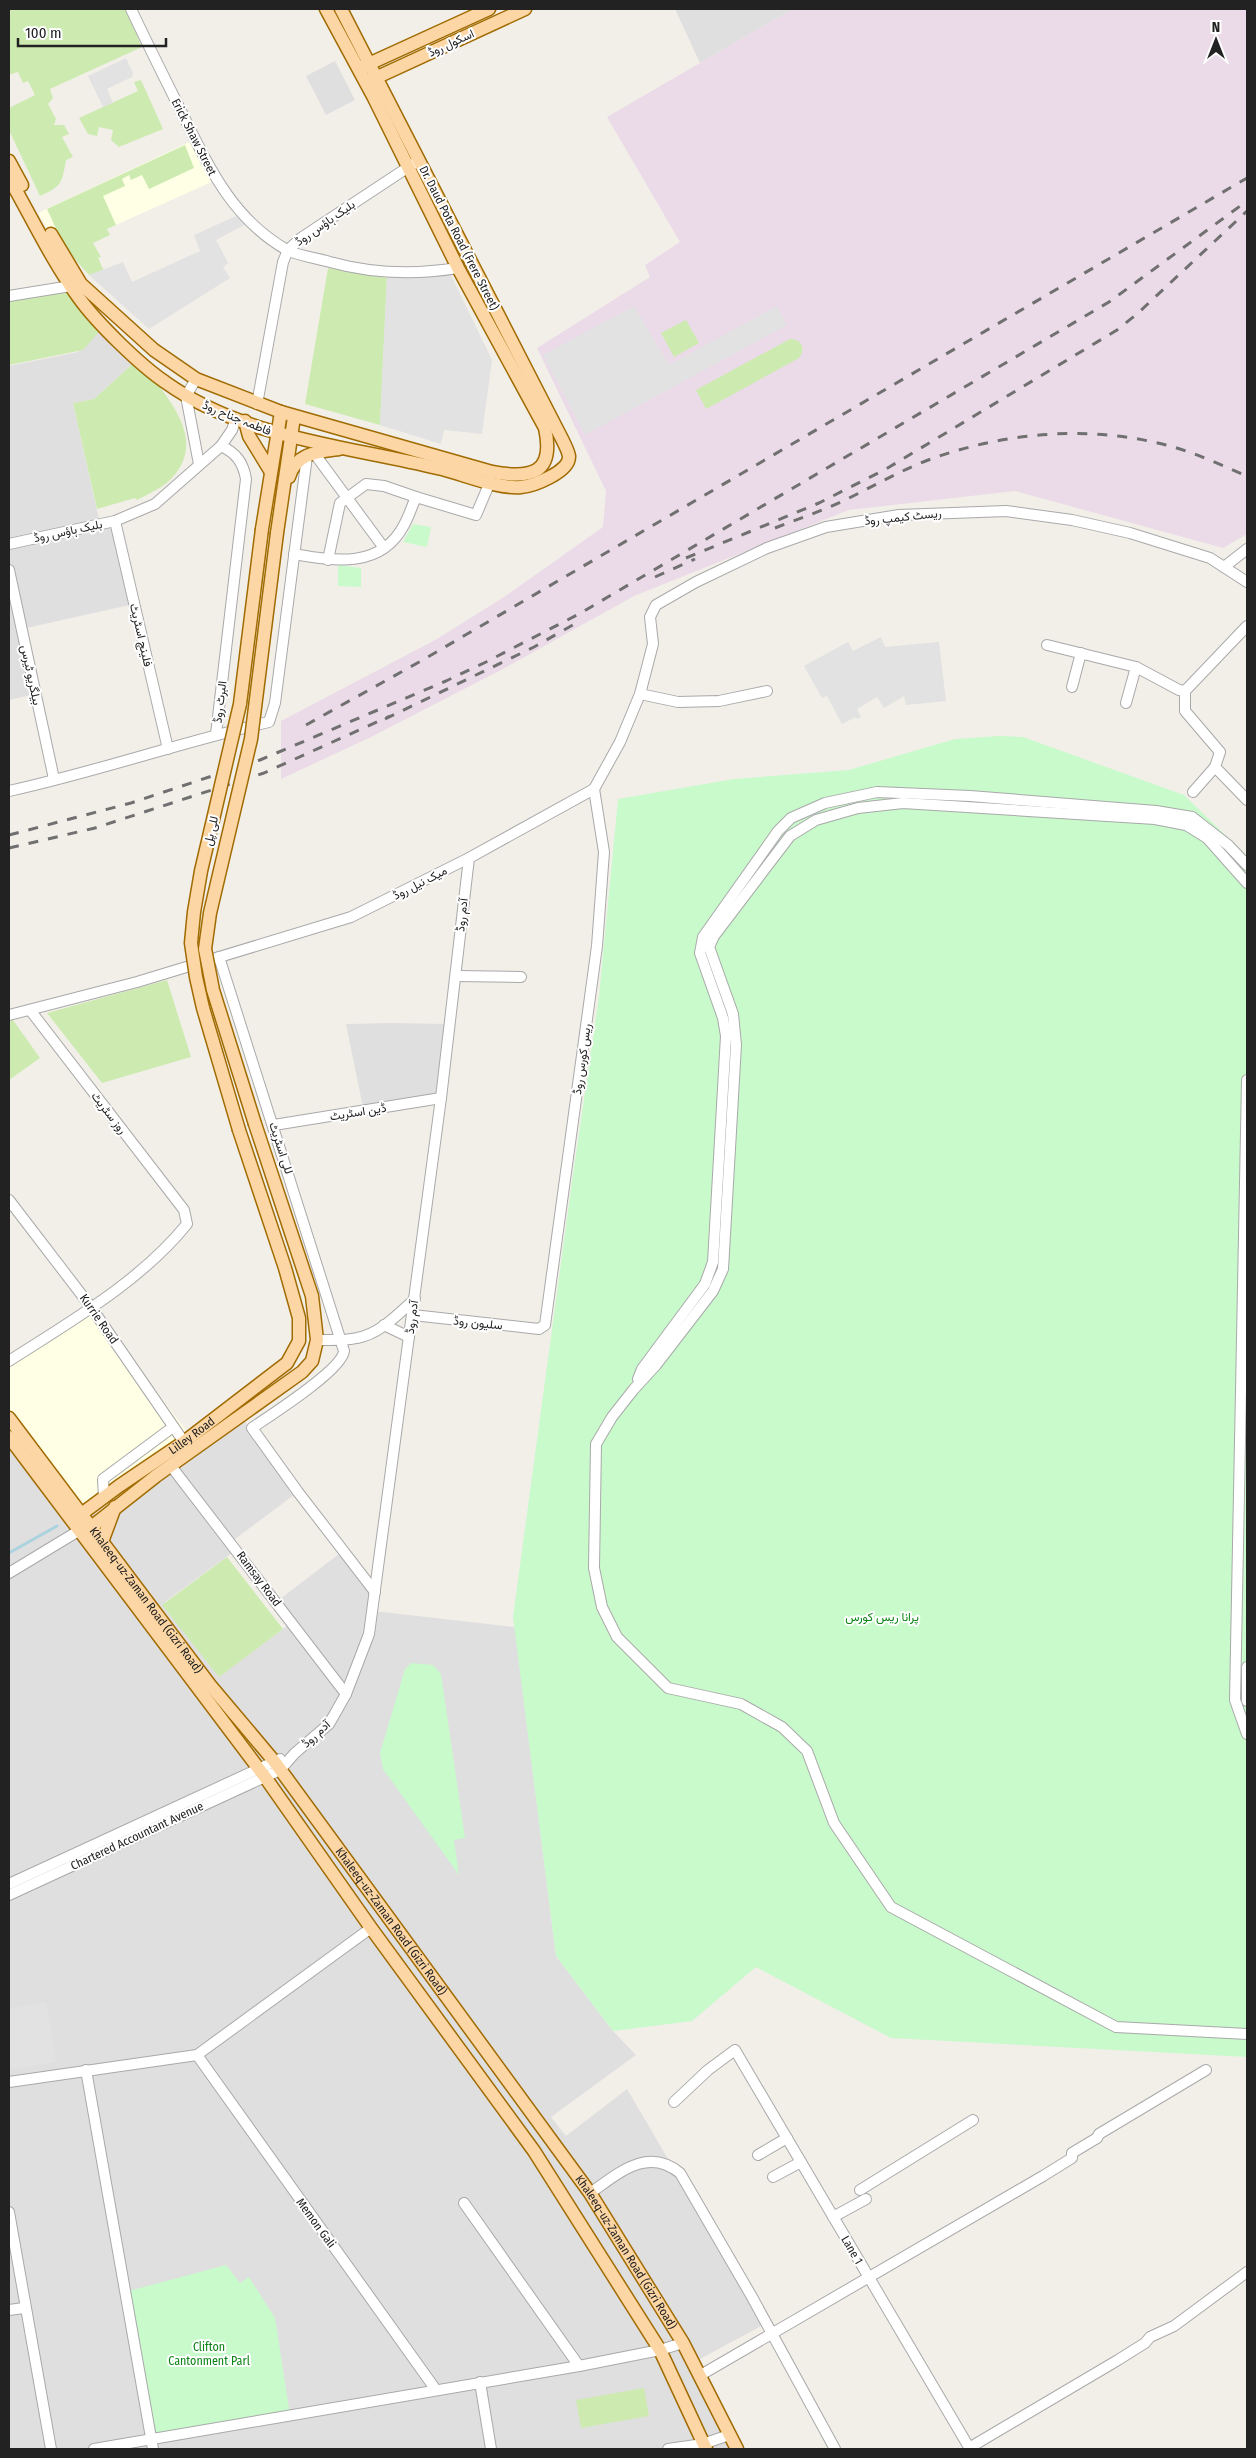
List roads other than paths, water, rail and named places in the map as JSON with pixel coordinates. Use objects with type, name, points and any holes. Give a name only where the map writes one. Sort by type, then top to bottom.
[{"type":"main road","name":"Dr. Daud Pota Road (Frere Street)","points":[[326,9],[358,68],[458,268],[545,428],[548,448],[546,459]]},
{"type":"main road","name":"Dr. Daud Pota Road (Frere Street)","points":[[341,9],[560,435],[569,457],[563,467]]},
{"type":"main road","name":"اسکول روڈ","points":[[358,68],[489,9]]},
{"type":"main road","name":"اسکول روڈ","points":[[365,83],[525,9]]},
{"type":"main road","name":"فاطمہ جناح روڈ","points":[[9,161],[76,285],[154,350],[196,380],[294,417],[510,475],[520,475],[536,470],[545,463],[546,459]]},
{"type":"main road","name":"فاطمہ جناح روڈ","points":[[9,178],[106,329],[163,381],[186,396],[241,420],[284,435],[349,448],[507,486],[528,486],[552,476],[563,467]]},
{"type":"main road","points":[[279,515],[284,435],[281,412]]},
{"type":"main road","points":[[284,435],[294,417]]},
{"type":"main road","points":[[241,420],[272,472]]},
{"type":"main road","name":"للی پل","points":[[284,435],[272,472],[262,529],[240,704],[202,871],[194,912],[191,943],[203,1008],[239,1130],[292,1292],[298,1318],[299,1341]]},
{"type":"main road","points":[[279,515],[292,466],[311,455],[349,448]]},
{"type":"main road","name":"للی پل","points":[[279,515],[251,739],[210,913],[205,949],[213,990],[312,1296],[318,1340]]},
{"type":"main road","name":"Lilley Road","points":[[82,1525],[115,1507],[302,1372],[312,1361],[318,1340]]},
{"type":"main road","name":"Lilley Road","points":[[82,1525],[104,1498],[184,1442],[288,1363],[299,1341]]},
{"type":"main road","name":"Khaleeq-uz-Zaman Road (Gizri Road)","points":[[9,1418],[82,1525],[262,1773],[371,1928],[534,2151],[660,2350],[704,2447]]},
{"type":"main road","name":"Khaleeq-uz-Zaman Road (Gizri Road)","points":[[9,1437],[82,1525],[102,1542],[210,1685],[277,1765],[590,2193],[682,2343],[737,2449]]},
{"type":"main road","points":[[102,1542],[115,1507]]},
{"type":"main road","points":[[450,2037],[466,2024]]},
{"type":"street","name":"Erick Shaw Street","points":[[131,9],[213,176],[234,205],[253,225],[288,250],[348,267],[397,273],[427,273],[458,268]]},
{"type":"street","name":"بلیک ہاؤس روڈ","points":[[257,404],[279,277],[288,250],[301,238],[407,167],[419,161]]},
{"type":"street","points":[[9,296],[76,285]]},
{"type":"street","points":[[196,380],[186,396],[199,464]]},
{"type":"street","name":"بلیک ہاؤس روڈ","points":[[9,544],[115,521],[155,504],[221,446],[241,420]]},
{"type":"street","name":"البرٹ روڈ","points":[[9,792],[216,734],[246,479],[244,468],[238,457],[221,446]]},
{"type":"street","points":[[311,455],[348,498],[384,548]]},
{"type":"street","points":[[216,734],[269,722],[272,718],[294,554],[311,455]]},
{"type":"street","points":[[328,560],[340,503],[366,484],[384,486],[476,515],[490,482]]},
{"type":"street","points":[[294,554],[328,560],[357,560],[384,548],[404,526],[416,497]]},
{"type":"street","name":"ریسٹ کیمپ روڈ","points":[[640,694],[653,644],[650,617],[656,605],[696,582],[767,548],[826,527],[899,515],[1006,511],[1072,520],[1130,533],[1210,558],[1247,582]]},
{"type":"street","name":"فلینچ اسٹریٹ","points":[[115,521],[168,749]]},
{"type":"street","points":[[1224,567],[1247,549]]},
{"type":"street","name":"بیلگریو ٹیرس","points":[[9,570],[54,779]]},
{"type":"street","points":[[1047,645],[1136,666],[1184,691],[1189,688],[1247,626]]},
{"type":"street","points":[[1072,687],[1081,653]]},
{"type":"street","points":[[1126,703],[1136,666]]},
{"type":"street","points":[[594,789],[620,742],[640,694],[686,702],[719,701],[767,691]]},
{"type":"street","points":[[1184,691],[1185,711],[1220,752],[1215,767],[1193,792]]},
{"type":"street","points":[[1215,767],[1247,800]]},
{"type":"street","name":"میک نیل روڈ","points":[[9,1015],[219,957],[351,917],[469,858],[594,789]]},
{"type":"street","name":"ریس کورس روڈ","points":[[543,1328],[559,1232],[598,946],[604,852],[594,789]]},
{"type":"street","points":[[634,1389],[642,1369],[704,1284],[713,1262],[726,1036],[723,1018],[704,970],[700,953],[703,937],[778,831],[791,818],[825,804],[877,792],[970,796],[1156,811],[1192,817],[1228,845],[1247,865]]},
{"type":"street","points":[[1247,883],[1207,838],[1186,825],[1154,819],[903,803],[858,808],[833,815],[816,820],[790,836],[714,936],[710,948],[733,1014],[736,1045],[723,1269],[713,1291],[612,1417],[596,1444],[594,1568],[602,1607],[617,1636],[668,1688],[741,1704],[782,1727],[807,1750],[834,1823],[891,1907],[1116,2027],[1247,2034]]},
{"type":"street","name":"آدم روڈ","points":[[262,1773],[295,1753],[330,1724],[346,1694],[369,1634],[441,1098],[469,858]]},
{"type":"street","name":"للی اسٹریٹ","points":[[219,957],[341,1339]]},
{"type":"street","points":[[456,976],[521,977]]},
{"type":"street","name":"روز سٹریٹ","points":[[30,1010],[187,1216],[187,1224],[171,1243],[152,1261],[92,1307]]},
{"type":"street","points":[[1247,1080],[1235,1700],[1247,1734]]},
{"type":"street","name":"ڈین اسٹریٹ","points":[[274,1125],[441,1098]]},
{"type":"street","name":"Kurrie Road","points":[[9,1200],[92,1307],[184,1442]]},
{"type":"street","points":[[318,1340],[358,1338],[384,1325],[415,1298]]},
{"type":"street","points":[[9,1361],[92,1307]]},
{"type":"street","name":"سلیون روڈ","points":[[413,1315],[543,1328]]},
{"type":"street","points":[[384,1325],[409,1337]]},
{"type":"street","points":[[341,1339],[343,1358],[339,1364],[252,1428],[298,1492],[376,1592]]},
{"type":"street","points":[[104,1498],[103,1479],[173,1427]]},
{"type":"street","name":"Ramsay Road","points":[[170,1466],[346,1694]]},
{"type":"street","name":"Lilley Road","points":[[9,1573],[82,1525]]},
{"type":"street","points":[[1247,1667],[1247,1700]]},
{"type":"street","name":"Chartered Accountant Avenue","points":[[9,1884],[153,1817],[262,1773]]},
{"type":"street","name":"Chartered Accountant Avenue","points":[[9,1896],[262,1773]]},
{"type":"street","points":[[9,2082],[197,2055],[371,1928]]},
{"type":"street","name":"Lane 1","points":[[674,2102],[708,2070],[735,2050],[969,2449]]},
{"type":"street","name":"Memon Gali","points":[[197,2055],[436,2390]]},
{"type":"street","points":[[86,2070],[152,2444]]},
{"type":"street","points":[[699,2376],[1043,2176],[1072,2158],[1072,2152],[1097,2138],[1099,2134],[1206,2070]]},
{"type":"street","points":[[833,2217],[863,2194],[973,2120]]},
{"type":"street","points":[[758,2155],[787,2138]]},
{"type":"street","points":[[590,2193],[627,2167],[649,2161],[669,2164],[680,2173],[836,2449]]},
{"type":"street","points":[[774,2177],[800,2162]]},
{"type":"street","points":[[464,2202],[578,2366]]},
{"type":"street","points":[[9,2212],[24,2308],[51,2449]]},
{"type":"street","points":[[969,2449],[1118,2360],[1145,2343],[1150,2337],[1174,2326],[1247,2272]]},
{"type":"street","points":[[9,2310],[24,2308]]},
{"type":"street","points":[[94,2449],[152,2444],[436,2390],[578,2366],[660,2350],[682,2343]]},
{"type":"street","points":[[480,2382],[490,2449]]},
{"type":"street","points":[[668,2449],[704,2447],[730,2435]]},
{"type":"waterway","points":[[9,1553],[57,1526]]},
{"type":"railway","points":[[306,725],[421,661],[1247,178]]},
{"type":"railway","points":[[9,835],[131,803],[260,760],[446,681],[486,662],[579,614],[1109,302],[1247,201]]},
{"type":"railway","points":[[686,558],[819,503],[886,469],[1117,330],[1137,314],[1247,211]]},
{"type":"railway","points":[[775,528],[836,504],[920,463],[959,450],[1018,437],[1047,434],[1077,434],[1137,439],[1187,451],[1247,476]]},
{"type":"railway","points":[[655,577],[695,559]]},
{"type":"railway","points":[[385,719],[534,647],[578,622]]},
{"type":"railway","points":[[9,848],[95,828],[264,773],[390,716]]},
{"type":"park label","name":"پرانا ریس کورس","points":[[882,1617]]},
{"type":"park label","name":"Clifton Cantonment Parl","points":[[209,2354]]}]
